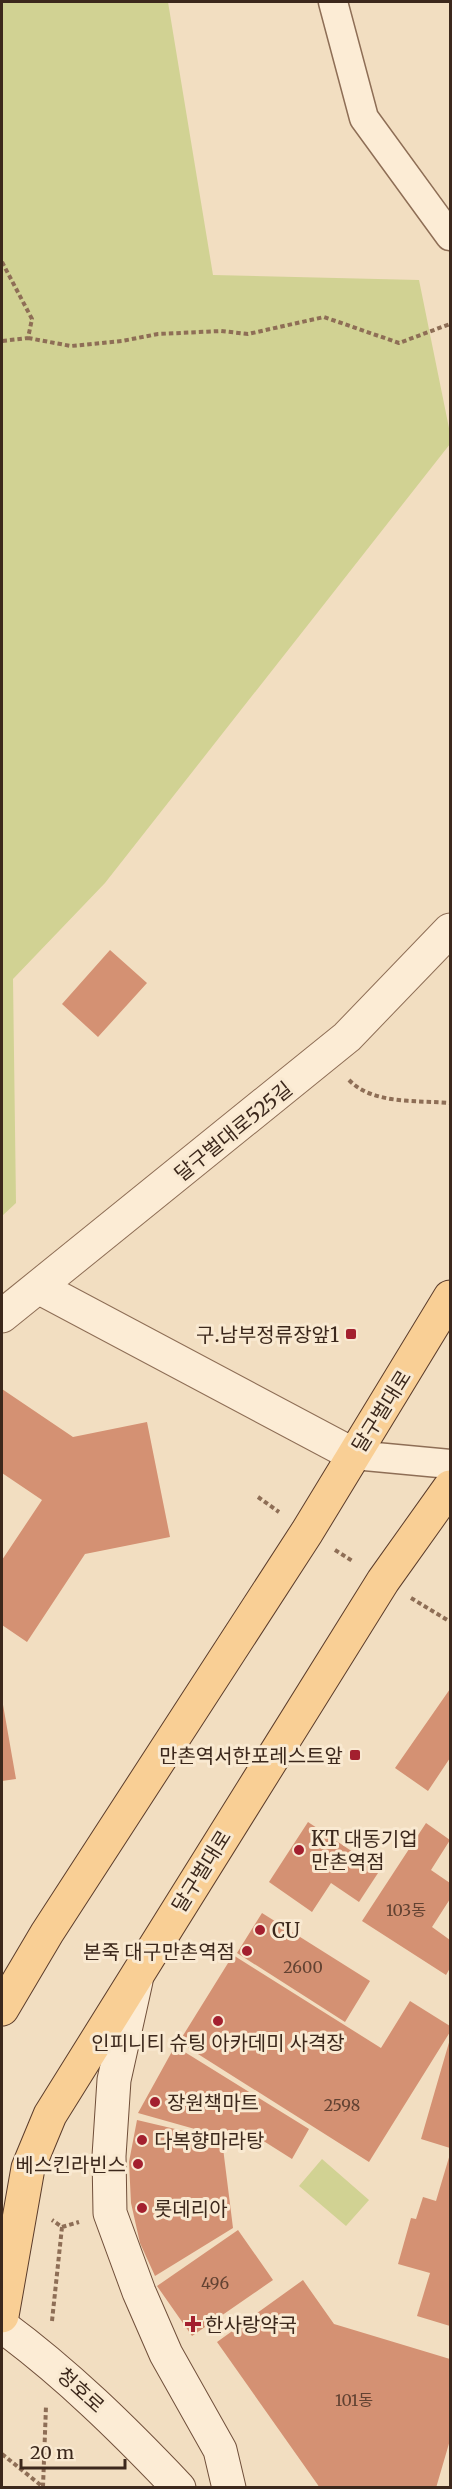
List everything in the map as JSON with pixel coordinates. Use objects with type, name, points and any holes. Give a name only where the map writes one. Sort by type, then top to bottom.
[{"type":"main road","name":"달구벌대로","points":[[2,2009],[47,1933],[307,1532],[450,1298]]},
{"type":"main road","name":"달구벌대로","points":[[2,2316],[28,2168],[50,2115],[383,1581],[450,1487]]},
{"type":"main road","points":[[2,1976],[47,1933]]},
{"type":"street","points":[[333,2],[364,118],[450,236]]},
{"type":"street","name":"달구벌대로525길","points":[[2,1316],[40,1288],[347,1037],[450,930]]},
{"type":"street","points":[[40,1288],[354,1455],[450,1464]]},
{"type":"street","points":[[138,1972],[114,2080],[109,2156],[110,2213],[139,2292],[166,2354],[220,2451],[229,2487]]},
{"type":"street","name":"청호로","points":[[2,2326],[47,2360],[115,2421],[179,2487]]},
{"type":"path","points":[[2,262],[32,319],[28,338]]},
{"type":"path","points":[[2,340],[28,338],[71,346],[122,341],[158,334],[221,331],[248,333],[324,317],[399,344],[450,324]]},
{"type":"path","points":[[327,1054],[356,1087],[386,1099],[450,1104]]},
{"type":"green space","points":[[2,2],[168,2],[213,275],[419,280],[450,433],[450,444],[105,883],[13,979],[16,1203],[2,1216]]},
{"type":"green space","points":[[322,2159],[369,2200],[346,2226],[299,2186]]},
{"type":"building","points":[[110,950],[147,983],[98,1037],[62,1004]]},
{"type":"building","points":[[2,1389],[73,1437],[147,1422],[170,1537],[85,1554],[27,1642],[2,1625],[2,1560],[42,1500],[2,1473]]},
{"type":"building","points":[[450,1689],[450,1758],[428,1791],[395,1768]]},
{"type":"building","points":[[2,1699],[16,1779],[2,1781]]},
{"type":"building","points":[[308,1822],[380,1870],[359,1902],[331,1883],[312,1912],[269,1882]]},
{"type":"building","points":[[426,1823],[450,1840],[431,1870],[450,1883],[450,1899],[432,1927],[450,1940],[450,1968],[446,1975],[362,1921]]},
{"type":"building","points":[[262,1913],[370,1981],[345,2022],[237,1953]]},
{"type":"building","points":[[233,1955],[381,2048],[410,2001],[450,2026],[450,2032],[369,2162],[179,2042]]},
{"type":"building","points":[[450,2039],[450,2148],[421,2139]]},
{"type":"building","points":[[175,2046],[309,2129],[292,2159],[254,2135],[248,2144],[138,2113]]},
{"type":"building","points":[[137,2120],[222,2140],[233,2228],[155,2276],[140,2243],[131,2203],[129,2162]]},
{"type":"building","points":[[450,2154],[450,2326],[417,2316],[430,2273],[398,2264],[411,2218],[416,2219],[423,2197],[436,2201]]},
{"type":"building","points":[[238,2230],[273,2280],[192,2336],[157,2286]]},
{"type":"building","points":[[303,2280],[334,2324],[450,2359],[450,2440],[436,2488],[320,2488],[217,2342]]},
{"type":"place","name":"구.남부정류장앞1","points":[[351,1334]]},
{"type":"place","name":"만촌역서한포레스트앞","points":[[355,1755]]},
{"type":"place","name":"KT 대동기업 만촌역점","points":[[299,1850]]},
{"type":"place","name":"CU","points":[[260,1930]]},
{"type":"place","name":"본죽 대구만촌역점","points":[[247,1951]]},
{"type":"place","name":"인피니티 슈팅 아카데미 사격장","points":[[218,2021]]},
{"type":"place","name":"장원책마트","points":[[155,2102]]},
{"type":"place","name":"다복향마라탕","points":[[142,2140]]},
{"type":"place","name":"베스킨라빈스","points":[[138,2164]]},
{"type":"place","name":"롯데리아","points":[[142,2208]]},
{"type":"place","name":"한사랑약국","points":[[193,2324]]}]
